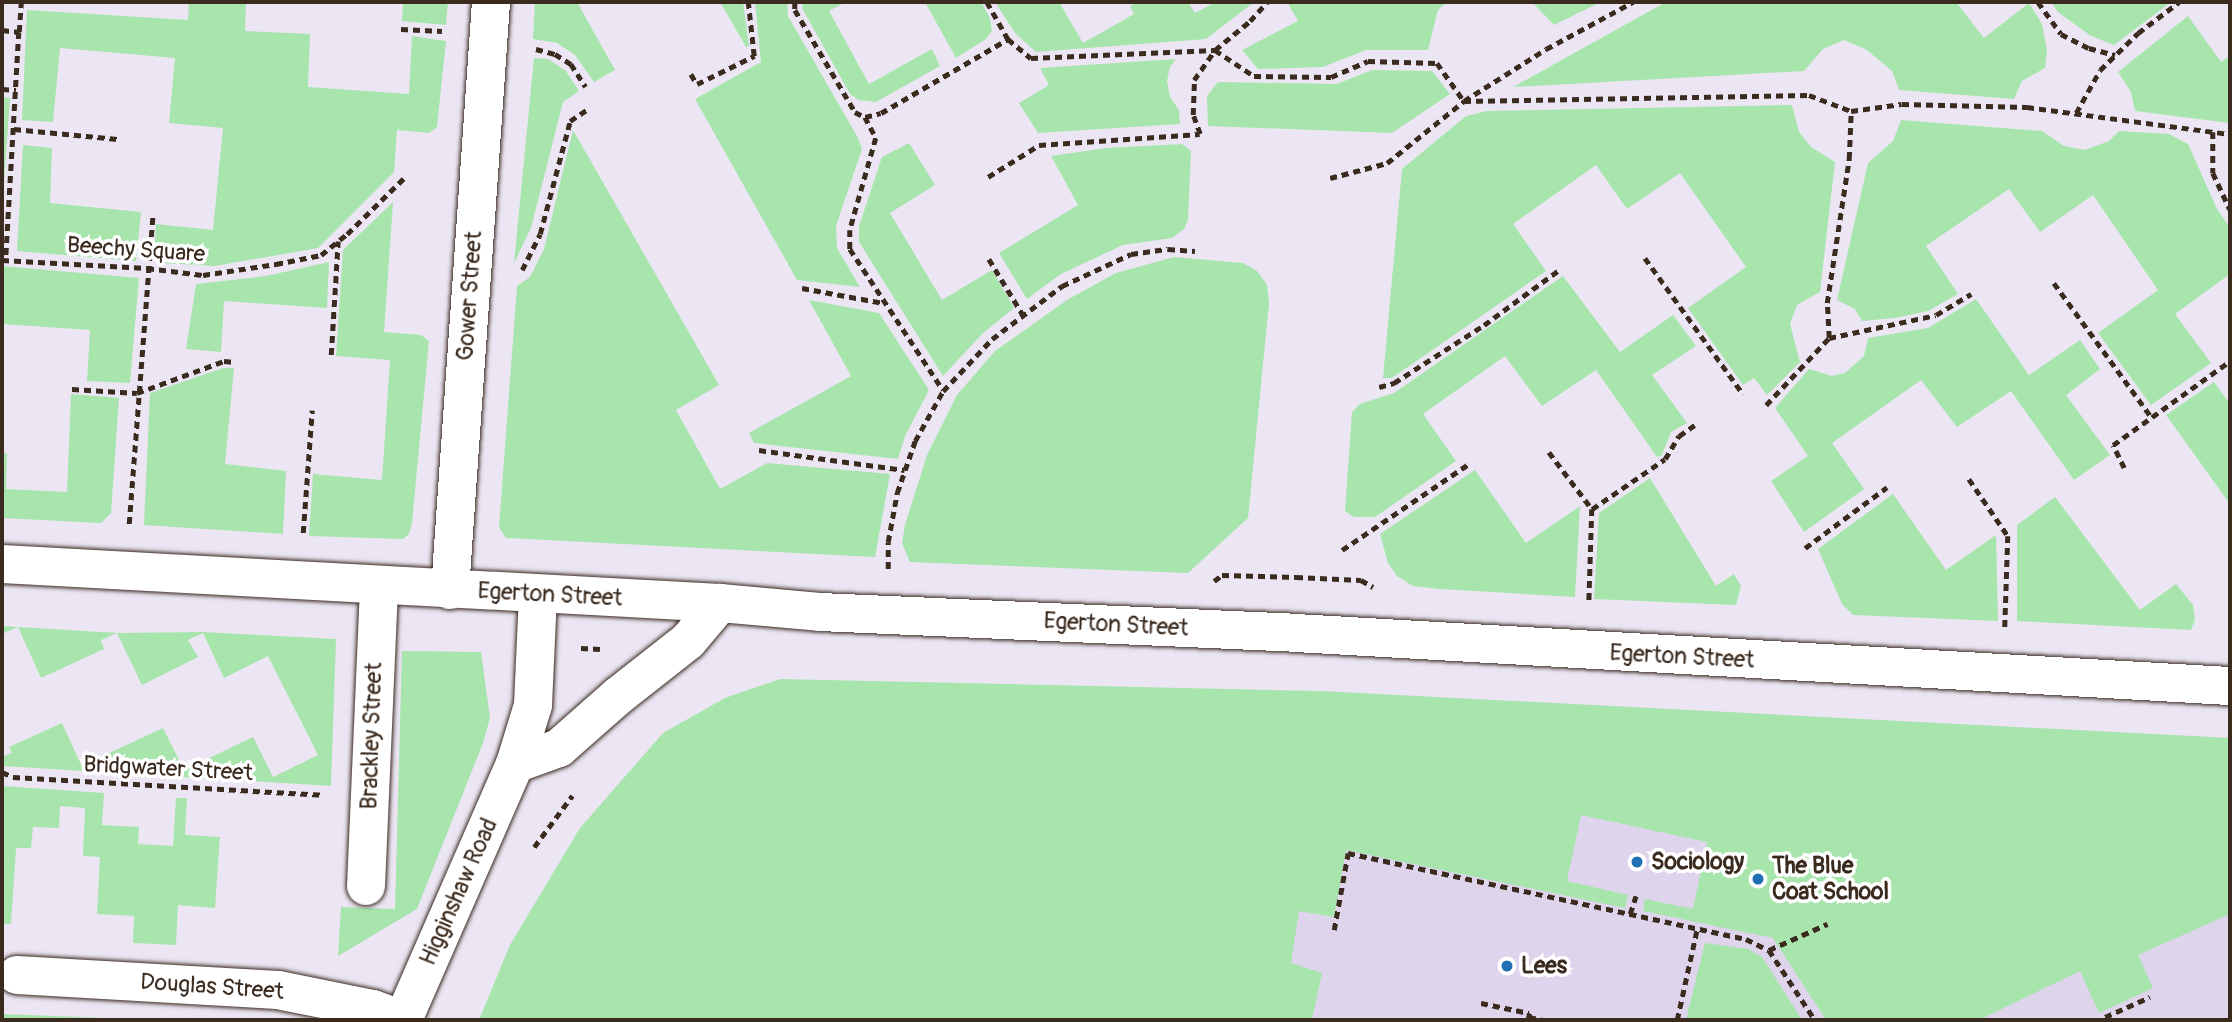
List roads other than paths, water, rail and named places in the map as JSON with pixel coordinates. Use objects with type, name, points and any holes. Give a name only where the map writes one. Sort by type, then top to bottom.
[{"type":"street","name":"Gower Street","points":[[450,590],[491,2]]},
{"type":"street","name":"Egerton Street","points":[[2,564],[720,603],[820,612],[1296,633],[2230,686]]},
{"type":"street","name":"Brackley Street","points":[[366,886],[379,586]]},
{"type":"street","name":"Higginshaw Road","points":[[403,1020],[515,764],[533,705],[538,594]]},
{"type":"street","points":[[515,764],[559,748],[618,696],[688,641],[720,603]]},
{"type":"street","name":"Douglas Street","points":[[17,975],[278,990],[373,1009],[403,1020]]},
{"type":"place","name":"Sociology","points":[[1637,862]]},
{"type":"place","name":"The Blue Coat School","points":[[1758,879]]},
{"type":"place","name":"Lees","points":[[1507,966]]}]
